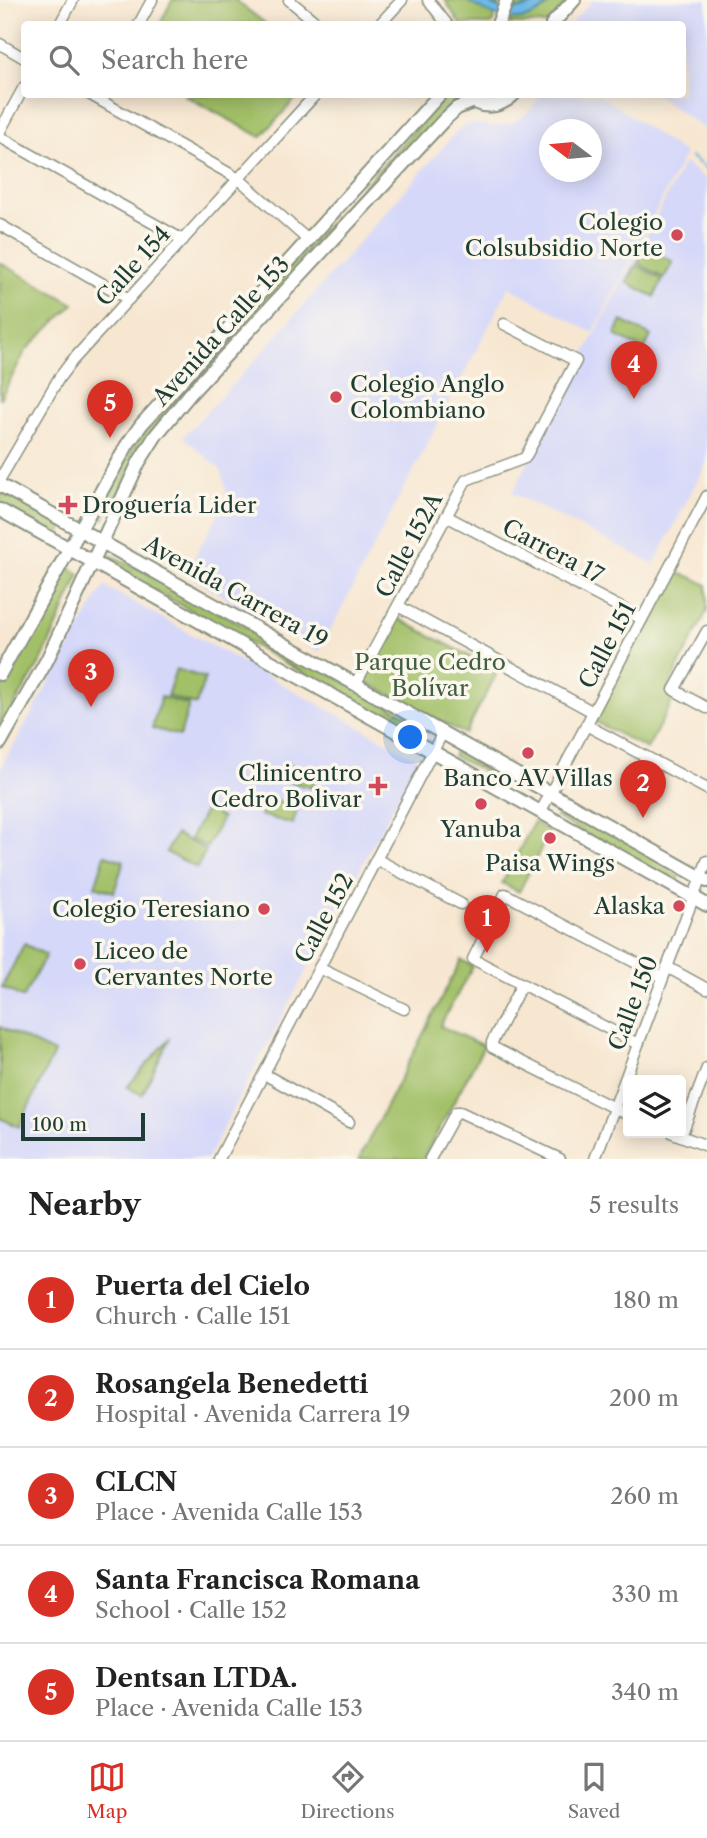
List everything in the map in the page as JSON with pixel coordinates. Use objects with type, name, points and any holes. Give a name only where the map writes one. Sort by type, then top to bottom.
[{"type":"main road","points":[[555,21],[574,0]]},
{"type":"main road","points":[[499,21],[506,2]]},
{"type":"main road","name":"Avenida Calle 153","points":[[0,674],[141,425],[436,98]]},
{"type":"main road","points":[[468,98],[481,105],[493,106],[509,98]]},
{"type":"main road","name":"Avenida Calle 153","points":[[0,743],[40,674],[139,461],[170,417],[443,121],[468,98]]},
{"type":"main road","name":"Avenida Carrera 19","points":[[0,485],[704,879]]},
{"type":"main road","name":"Avenida Carrera 19","points":[[0,510],[707,905]]},
{"type":"street","points":[[62,21],[73,0]]},
{"type":"street","points":[[141,21],[152,0]]},
{"type":"street","points":[[289,0],[314,21]]},
{"type":"street","points":[[383,21],[402,0]]},
{"type":"street","points":[[428,0],[445,21]]},
{"type":"street","points":[[0,44],[21,56]]},
{"type":"street","points":[[21,94],[0,134],[183,240]]},
{"type":"street","points":[[99,98],[239,178],[308,240]]},
{"type":"street","name":"Calle 154","points":[[0,480],[59,378],[312,98]]},
{"type":"street","points":[[0,225],[129,299]]},
{"type":"street","name":"Calle 152A","points":[[356,683],[466,480],[525,458],[576,361],[504,324]]},
{"type":"street","name":"Calle 151","points":[[541,811],[707,496]]},
{"type":"street","name":"Carrera 17","points":[[446,516],[642,619]]},
{"type":"street","points":[[398,606],[593,712]]},
{"type":"street","points":[[706,631],[674,690],[707,708]]},
{"type":"street","points":[[586,726],[707,789]]},
{"type":"street","name":"Calle 152","points":[[219,1159],[443,732]]},
{"type":"street","points":[[376,859],[461,904]]},
{"type":"street","name":"Calle 150","points":[[595,1159],[693,898],[704,879],[707,861]]},
{"type":"street","points":[[638,1044],[473,959],[505,894],[665,972],[707,989]]},
{"type":"street","points":[[319,968],[404,1009]]},
{"type":"street","points":[[522,984],[492,1042],[492,1047],[623,1113]]},
{"type":"street","points":[[686,1114],[707,1068]]},
{"type":"street","points":[[264,1074],[349,1122]]},
{"type":"street","points":[[429,1159],[456,1112],[464,1113],[560,1159]]},
{"type":"street","points":[[686,1138],[707,1146]]},
{"type":"shaded area","points":[[593,0],[707,0],[707,131],[660,98],[686,98],[686,21],[573,21]]},
{"type":"shaded area","name":"Colegio Anglo Colombiano","points":[[539,98],[604,98],[685,154],[593,333],[509,287],[319,652],[185,574],[228,497],[221,470],[183,437],[258,357],[457,131],[475,123],[495,126],[514,122],[528,112]]},
{"type":"shaded area","points":[[684,163],[707,180],[707,462],[654,564],[512,493]]},
{"type":"shaded area","points":[[104,586],[418,759],[207,1159],[0,1159],[0,769]]},
{"type":"green space","points":[[172,0],[235,0],[262,21],[162,21]]},
{"type":"green space","points":[[445,0],[501,0],[493,21],[458,21]]},
{"type":"green space","points":[[518,0],[570,0],[551,21],[510,21]]},
{"type":"green space","points":[[190,98],[296,98],[261,137]]},
{"type":"green space","points":[[443,98],[461,98],[166,413],[145,442],[104,519],[96,514],[148,422]]},
{"type":"green space","points":[[646,247],[673,262],[664,278],[638,263]]},
{"type":"green space","points":[[0,263],[74,304],[26,350],[0,399]]},
{"type":"green space","points":[[636,265],[663,280],[654,297],[627,282]]},
{"type":"green space","points":[[622,321],[651,336],[644,350],[615,335]]},
{"type":"green space","points":[[0,490],[64,526],[58,536],[0,504]]},
{"type":"green space","points":[[105,553],[144,571],[426,726],[420,738],[102,561]]},
{"type":"green space","points":[[66,566],[80,574],[42,660],[0,728],[0,684]]},
{"type":"green space","points":[[673,572],[707,585],[707,611],[665,693],[674,698],[647,749],[594,721]]},
{"type":"green space","name":"Parque Cedro Bolívar","points":[[395,617],[498,671],[465,734],[362,680]]},
{"type":"green space","points":[[176,669],[205,678],[196,705],[167,696]]},
{"type":"green space","points":[[161,697],[189,705],[180,736],[152,728]]},
{"type":"green space","points":[[457,747],[534,787],[529,795],[453,756]]},
{"type":"green space","points":[[284,764],[316,772],[312,788],[280,779]]},
{"type":"green space","points":[[264,798],[298,806],[293,824],[260,815]]},
{"type":"green space","points":[[563,805],[683,872],[676,884],[556,817]]},
{"type":"green space","points":[[206,809],[222,818],[207,847],[190,839]]},
{"type":"green space","points":[[534,822],[550,831],[519,892],[502,883]]},
{"type":"green space","points":[[176,834],[206,850],[197,868],[166,852]]},
{"type":"green space","points":[[105,855],[124,861],[114,892],[95,886]]},
{"type":"green space","points":[[24,944],[46,955],[23,998],[2,987]]},
{"type":"green space","points":[[461,960],[473,966],[440,1026],[484,1046],[423,1159],[359,1159]]},
{"type":"green space","points":[[0,1027],[54,1053],[19,1127],[0,1118]]},
{"type":"green space","points":[[170,1038],[142,1095],[127,1087]]},
{"type":"water","points":[[465,0],[482,0],[509,10],[553,0],[532,16],[510,19],[488,13]]},
{"type":"waterway","points":[[691,157],[707,169]]},
{"type":"place","name":"Colegio Colsubsidio Norte","points":[[677,235]]},
{"type":"place","name":"Colegio Anglo Colombiano","points":[[336,397]]},
{"type":"place","name":"Santa Francisca Romana","points":[[634,399]]},
{"type":"place","name":"Dentsan LTDA.","points":[[110,438]]},
{"type":"place","name":"Droguería Lider","points":[[68,505]]},
{"type":"place","name":"CLCN","points":[[91,707]]},
{"type":"place","name":"Banco AV Villas","points":[[528,753]]},
{"type":"place","name":"Clinicentro Cedro Bolivar","points":[[378,786]]},
{"type":"place","name":"Yanuba","points":[[481,804]]},
{"type":"place","name":"Rosangela Benedetti","points":[[643,818]]},
{"type":"place","name":"Paisa Wings","points":[[550,838]]},
{"type":"place","name":"Alaska","points":[[679,906]]},
{"type":"place","name":"Colegio Teresiano","points":[[264,909]]},
{"type":"place","name":"Puerta del Cielo","points":[[487,953]]},
{"type":"place","name":"Liceo de Cervantes Norte","points":[[80,964]]}]
